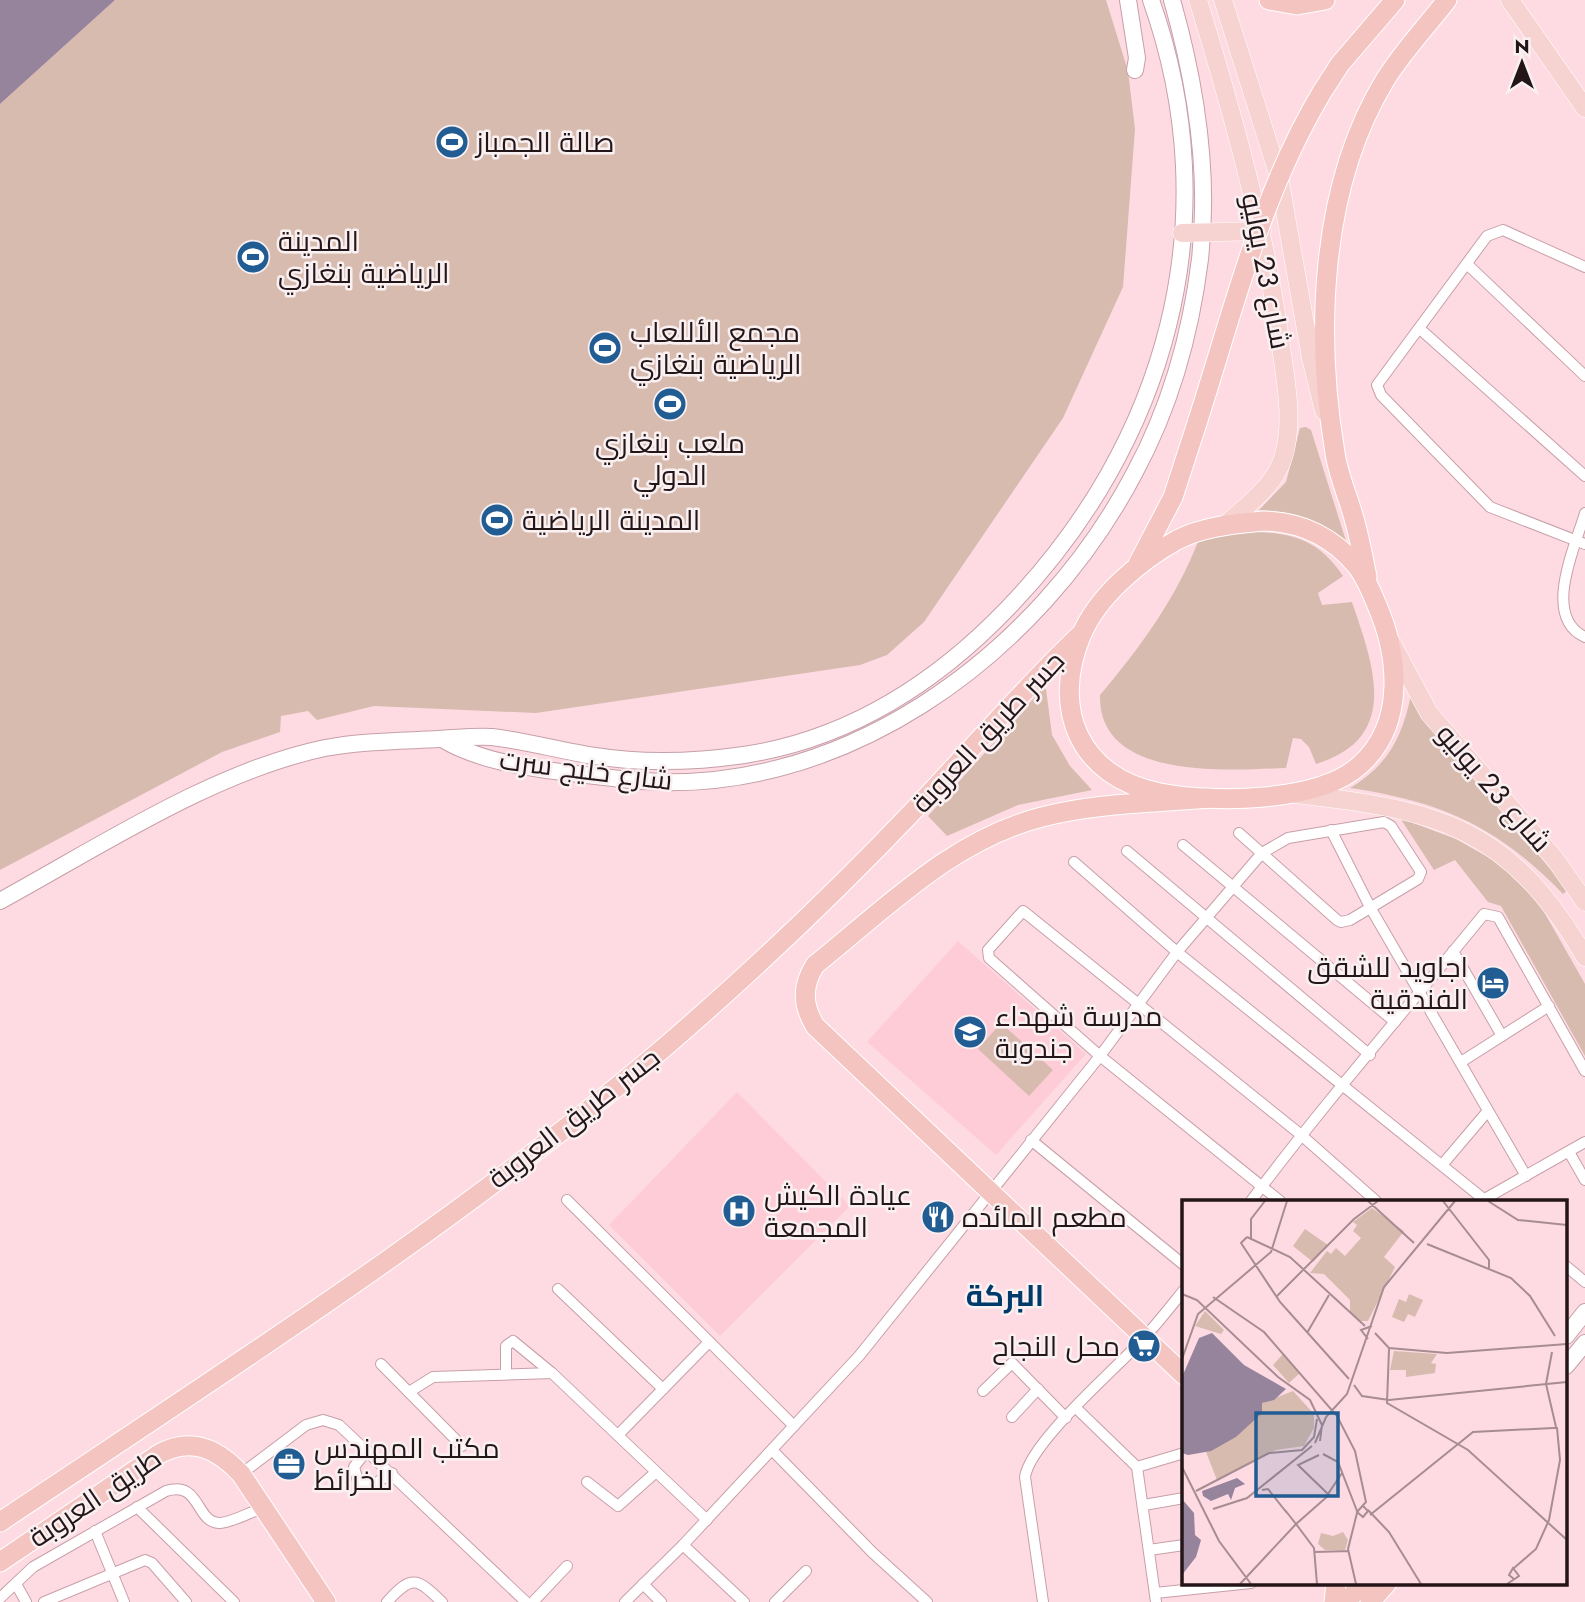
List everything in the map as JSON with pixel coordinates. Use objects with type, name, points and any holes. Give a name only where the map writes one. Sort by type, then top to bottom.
[{"type":"highway","points":[[1269,0],[1297,5],[1325,0]]},
{"type":"highway","points":[[1135,568],[1173,497],[1269,197],[1301,128],[1322,92],[1340,64],[1395,0]]},
{"type":"highway","points":[[1182,1374],[815,1026],[805,1002],[808,976],[815,965],[964,848],[1011,827],[1060,813],[1289,793],[1340,779],[1360,765],[1376,747],[1388,723],[1395,681],[1387,635],[1370,588],[1331,431],[1325,341],[1331,250],[1342,190],[1357,142],[1384,81],[1406,48],[1441,8],[1455,0]]},
{"type":"highway","points":[[1208,798],[1137,787],[1105,769],[1085,749],[1074,725],[1069,699],[1070,674],[1081,634],[1104,601],[1135,568],[1181,538],[1224,526],[1277,521],[1314,531],[1336,546],[1358,567],[1370,588]]},
{"type":"highway","name":"جسر طريق العروبة","points":[[0,1522],[409,1243],[525,1159],[625,1081],[708,1009],[811,913],[921,803],[1024,689],[1081,634]]},
{"type":"highway","name":"طريق العروبة","points":[[0,1563],[159,1454],[182,1444],[195,1444],[229,1461],[241,1475]]},
{"type":"highway","points":[[241,1475],[326,1602]]},
{"type":"highway","points":[[1334,1602],[1336,1584]]},
{"type":"highway","points":[[1346,1602],[1362,1584]]},
{"type":"highway","points":[[1370,1602],[1386,1584]]},
{"type":"main road","points":[[1128,0],[1137,58],[1135,70]]},
{"type":"main road","name":"شارع خليج سرت","points":[[0,901],[144,822],[257,769],[299,754],[384,740],[489,737],[623,760],[704,760],[749,754],[817,737],[858,720],[926,681],[958,657],[1033,582],[1067,541],[1116,465],[1155,372],[1175,291],[1182,233],[1184,170],[1170,64],[1151,0]]},
{"type":"main road","name":"شارع خليج سرت","points":[[442,739],[484,757],[638,782],[722,779],[763,771],[841,747],[879,731],[938,695],[982,661],[1049,597],[1086,551],[1135,473],[1154,433],[1186,338],[1202,233],[1203,174],[1196,102],[1172,0]]},
{"type":"main road","name":"شارع 23 يوليو","points":[[1198,0],[1262,231],[1284,368],[1288,437],[1283,460],[1271,481],[1224,526]]},
{"type":"main road","name":"شارع 23 يوليو","points":[[1223,0],[1279,177],[1311,358],[1331,431]]},
{"type":"main road","points":[[1510,0],[1585,108]]},
{"type":"main road","points":[[1182,233],[1262,231]]},
{"type":"main road","name":"شارع 23 يوليو","points":[[1387,635],[1429,713],[1555,859],[1585,902]]},
{"type":"main road","name":"شارع 23 يوليو","points":[[1289,793],[1392,806],[1426,815],[1482,841],[1535,883],[1585,957]]},
{"type":"main road","points":[[1568,1333],[1585,1312]]},
{"type":"main road","points":[[1568,1364],[1585,1343]]},
{"type":"street","points":[[1581,542],[1490,507],[1381,395],[1377,385],[1380,377],[1420,329],[1487,236],[1503,230],[1585,267]]},
{"type":"street","points":[[1468,265],[1585,376]]},
{"type":"street","points":[[1420,329],[1585,475]]},
{"type":"street","points":[[1585,513],[1581,542],[1561,592],[1563,606],[1570,622],[1585,637]]},
{"type":"street","points":[[625,1602],[707,1520],[859,1356],[1100,1056],[1177,952],[1262,853],[1288,838],[1388,823],[1420,869],[1418,879],[1341,922],[1262,853],[1239,833]]},
{"type":"street","points":[[1331,830],[1370,907],[1526,1176]]},
{"type":"street","points":[[1184,845],[1395,1023]]},
{"type":"street","points":[[1127,850],[1370,1055]]},
{"type":"street","points":[[1074,862],[1177,952],[1483,1200]]},
{"type":"street","points":[[1279,1200],[1100,1056],[989,958],[988,950],[1023,911],[1027,911],[1300,1134],[1375,1200]]},
{"type":"street","points":[[1252,1200],[1300,1134],[1370,1055],[1484,914],[1497,917],[1585,1071]]},
{"type":"street","points":[[1453,951],[1502,1036]]},
{"type":"street","points":[[1461,1062],[1549,1006]]},
{"type":"street","points":[[1442,1165],[1487,1112]]},
{"type":"street","points":[[1031,1140],[1182,1263]]},
{"type":"street","points":[[1486,1200],[1585,1142]]},
{"type":"street","points":[[1569,1152],[1585,1180]]},
{"type":"street","points":[[567,1200],[794,1426]]},
{"type":"street","points":[[1568,1268],[1585,1282]]},
{"type":"street","points":[[558,1289],[663,1389]]},
{"type":"street","points":[[1043,1602],[1027,1468],[1066,1418],[1144,1338],[1182,1292]]},
{"type":"street","points":[[506,1374],[506,1346],[513,1341],[552,1373],[707,1520]]},
{"type":"street","points":[[618,1435],[709,1342]]},
{"type":"street","points":[[983,1391],[1012,1363],[1066,1418]]},
{"type":"street","points":[[381,1364],[462,1446]]},
{"type":"street","points":[[409,1392],[433,1377],[552,1373]]},
{"type":"street","points":[[1012,1417],[1038,1389]]},
{"type":"street","points":[[1076,1408],[1137,1467],[1155,1597],[1244,1584]]},
{"type":"street","points":[[241,1475],[306,1425],[317,1420],[339,1425],[526,1602]]},
{"type":"street","points":[[367,1450],[354,1468],[358,1481],[371,1486],[392,1474]]},
{"type":"street","points":[[772,1450],[873,1553],[926,1602]]},
{"type":"street","points":[[1137,1467],[1182,1454]]},
{"type":"street","points":[[587,1482],[618,1506],[656,1472]]},
{"type":"street","points":[[0,1598],[33,1567],[166,1491],[179,1489],[190,1493],[207,1517],[215,1522],[224,1522],[263,1508]]},
{"type":"street","points":[[1144,1505],[1182,1498]]},
{"type":"street","points":[[137,1507],[234,1602]]},
{"type":"street","points":[[95,1531],[124,1602]]},
{"type":"street","points":[[683,1545],[744,1602]]},
{"type":"street","points":[[1149,1550],[1182,1545]]},
{"type":"street","points":[[44,1602],[112,1572],[147,1560],[186,1602]]},
{"type":"street","points":[[533,1602],[567,1566]]},
{"type":"street","points":[[775,1602],[806,1571]]},
{"type":"street","points":[[387,1602],[401,1586],[416,1581],[423,1583],[442,1602]]},
{"type":"street","points":[[16,1584],[26,1602]]},
{"type":"street","points":[[643,1584],[662,1602]]},
{"type":"shaded area","points":[[0,0],[115,0],[0,104]]},
{"type":"shaded area","name":"المدينة الرياضية","points":[[115,0],[1106,0],[1128,71],[1135,129],[1123,287],[1063,418],[924,622],[887,655],[860,665],[536,713],[374,706],[317,720],[308,711],[281,716],[280,732],[222,752],[0,870],[0,104]]},
{"type":"shaded area","points":[[1300,428],[1311,430],[1346,541],[1305,518],[1284,512],[1259,510],[1286,482]]},
{"type":"shaded area","points":[[1250,532],[1279,534],[1303,540],[1324,554],[1343,576],[1318,593],[1322,605],[1352,602],[1373,674],[1371,718],[1361,736],[1343,752],[1316,764],[1309,747],[1301,739],[1293,738],[1286,768],[1201,768],[1170,764],[1143,756],[1120,743],[1105,723],[1100,695],[1169,601],[1199,539]]},
{"type":"shaded area","points":[[1043,688],[1046,689],[1052,735],[1070,766],[1092,790],[1018,805],[947,836],[928,816]]},
{"type":"shaded area","points":[[1411,695],[1428,724],[1568,890],[1563,894],[1515,851],[1466,821],[1412,801],[1350,788],[1384,760],[1398,737]]},
{"type":"shaded area","points":[[1400,818],[1456,839],[1495,861],[1535,896],[1585,984],[1585,1056],[1501,906],[1488,902],[1455,860],[1434,870]]},
{"type":"shaded area","points":[[958,941],[1086,1054],[996,1155],[867,1042]]},
{"type":"shaded area","points":[[1001,1023],[1053,1070],[1029,1096],[978,1049]]},
{"type":"shaded area","points":[[737,1092],[850,1206],[720,1336],[609,1225]]},
{"type":"place","name":"صالة الجمباز","points":[[452,142]]},
{"type":"place","name":"المدينة الرياضية بنغازي","points":[[253,257]]},
{"type":"place","name":"مجمع الأللعاب الرياضية بنغازي","points":[[605,348]]},
{"type":"place","name":"ملعب بنغازي الدولي","points":[[670,404]]},
{"type":"place","name":"المدينة الرياضية","points":[[497,520]]},
{"type":"place","name":"اجاويد للشقق الفندقية","points":[[1493,983]]},
{"type":"place","name":"مدرسة شهداء جندوبة","points":[[970,1032]]},
{"type":"place","name":"عيادة الكيش المجمعة","points":[[739,1211]]},
{"type":"place","name":"مطعم المائده","points":[[938,1217]]},
{"type":"place","name":"محل النجاح","points":[[1144,1346]]},
{"type":"place","name":"مكتب المهندس للخرائط","points":[[289,1464]]},
{"type":"district","name":"البركة","points":[[1005,1295]]}]
